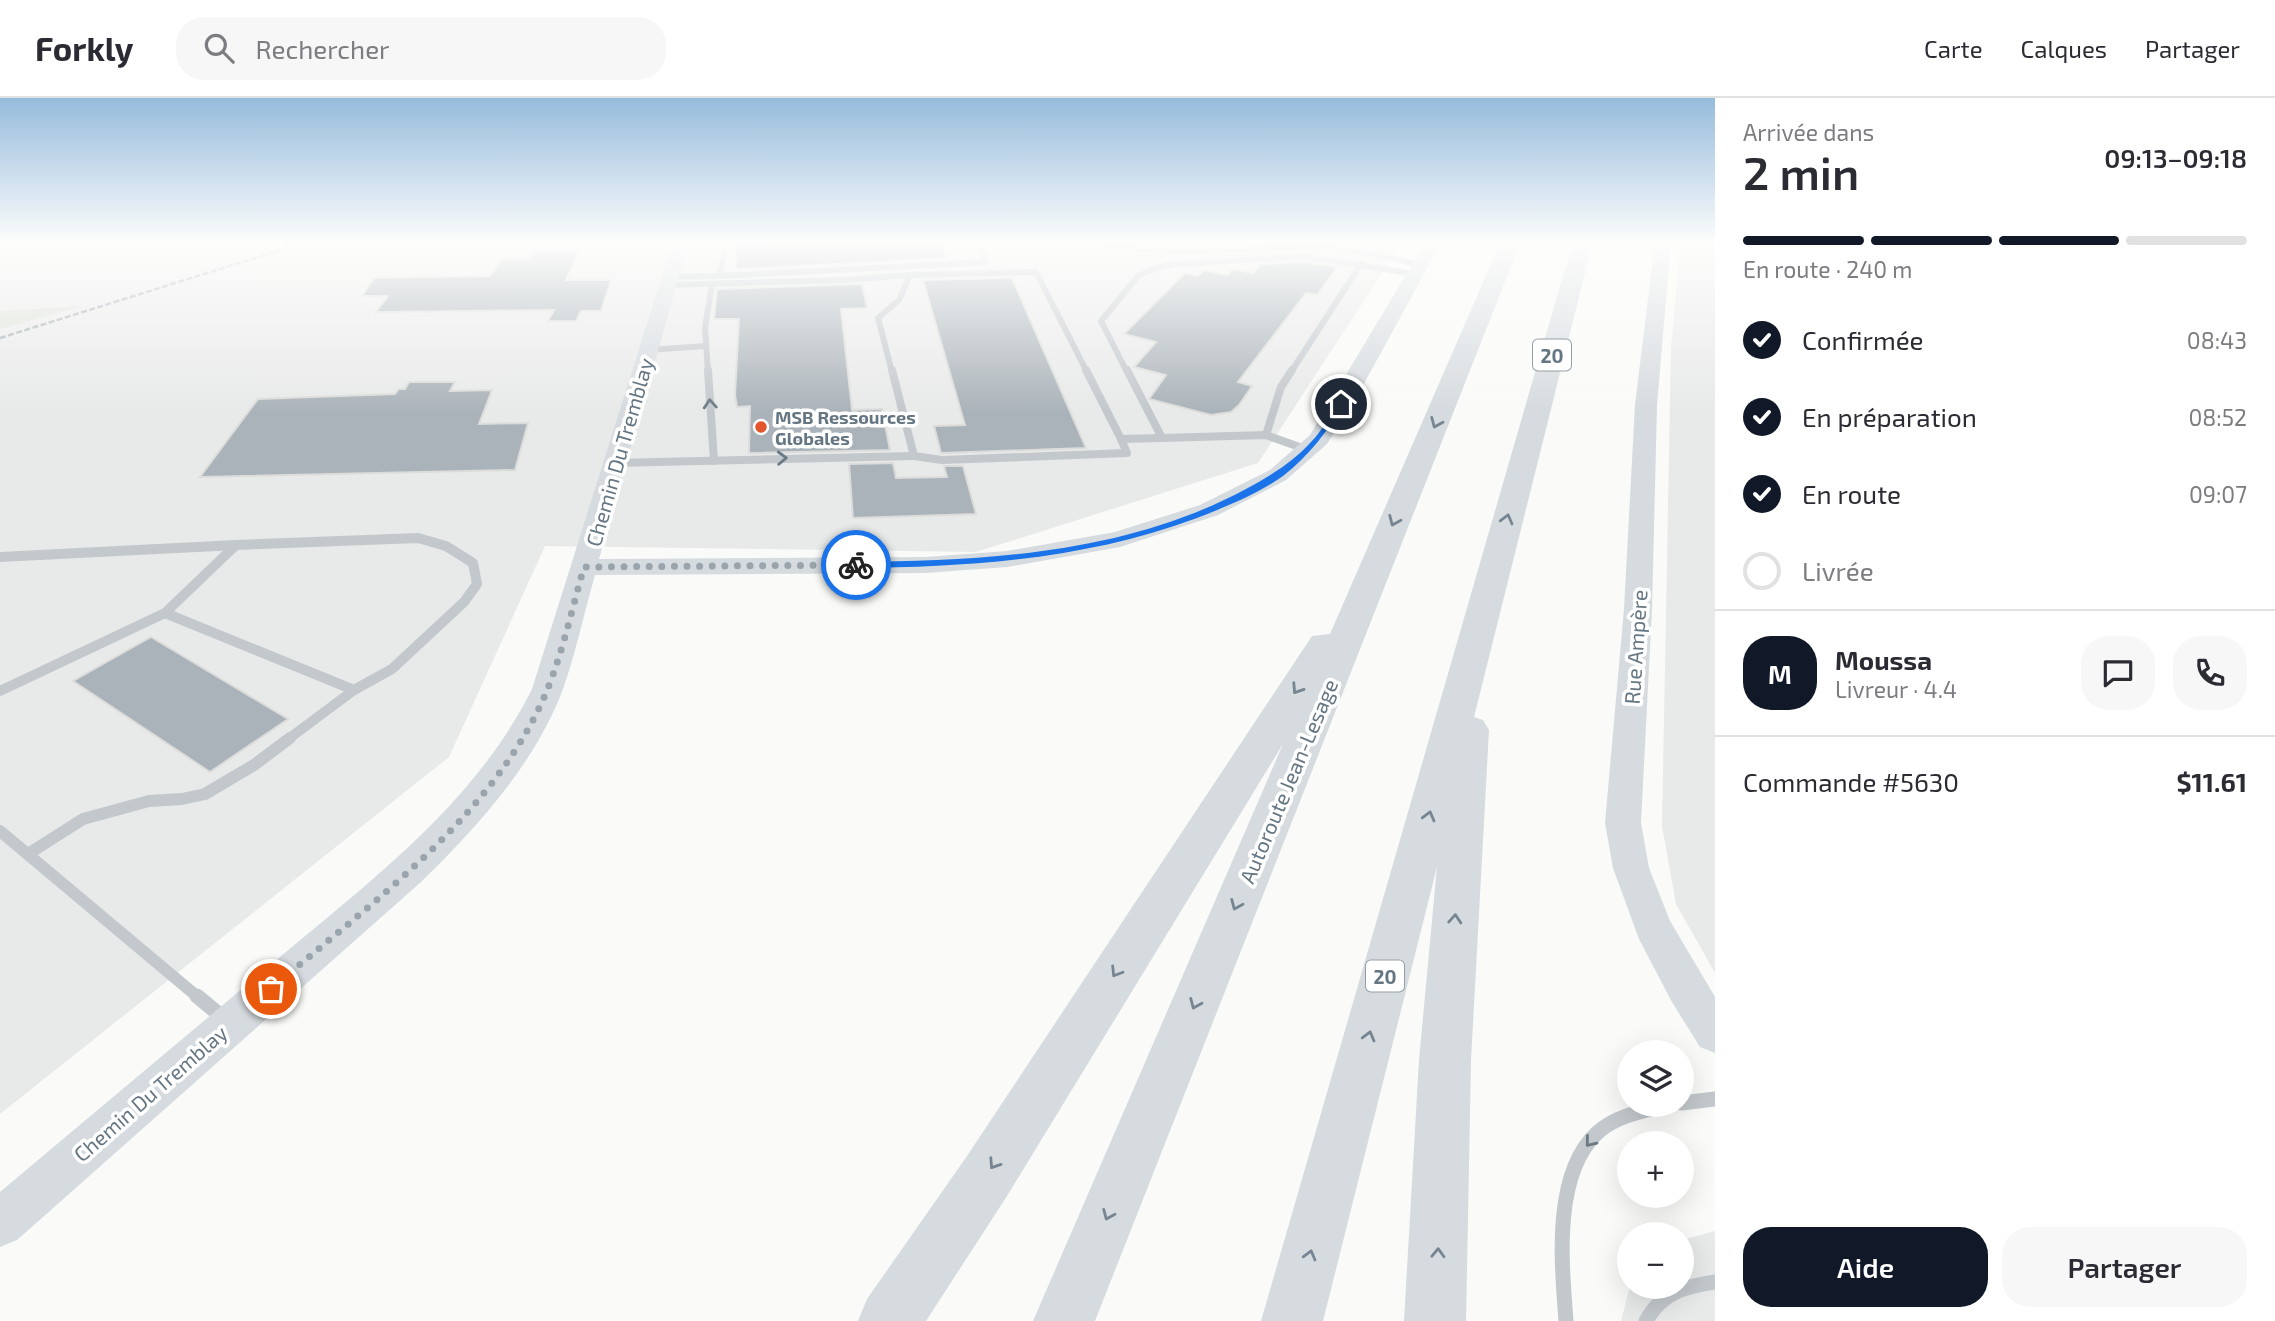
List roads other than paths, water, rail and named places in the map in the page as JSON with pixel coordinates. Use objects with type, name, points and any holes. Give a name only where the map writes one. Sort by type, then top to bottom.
[{"type":"highway","name":"Autoroute Jean-Lesage","points":[[1064,1321],[1487,298]]},
{"type":"highway","name":"20","points":[[1292,1321],[1567,298]]},
{"type":"highway","points":[[889,1321],[1002,1153],[1176,875],[1374,570]]},
{"type":"highway","points":[[1435,1321],[1446,1060],[1476,630]]},
{"type":"street","name":"Chemin Du Tremblay","points":[[0,1223],[429,851],[465,815],[523,737],[541,703],[664,298]]},
{"type":"street","points":[[584,567],[925,565],[1036,556],[1137,534],[1209,510],[1260,486],[1308,450],[1334,417],[1402,298]]},
{"type":"street","name":"Rue Ampère","points":[[1658,298],[1647,394],[1638,609],[1623,822],[1636,886],[1653,927],[1686,989],[1715,1032]]},
{"type":"lane","points":[[710,298],[705,328],[714,461]]},
{"type":"lane","points":[[902,298],[892,310],[878,318],[914,456]]},
{"type":"lane","points":[[615,463],[914,456],[942,460],[1128,453],[1049,298]]},
{"type":"lane","points":[[1120,298],[1101,321],[1162,438]]},
{"type":"lane","points":[[1266,435],[1281,387],[1339,298]]},
{"type":"lane","points":[[649,350],[706,346]]},
{"type":"lane","points":[[1121,439],[1266,435],[1308,450]]},
{"type":"lane","points":[[0,558],[418,538],[446,546],[473,563],[477,584],[464,602],[392,669],[354,690],[254,765],[205,794],[183,799],[149,801],[83,819],[28,854]]},
{"type":"lane","points":[[0,691],[164,613],[236,545]]},
{"type":"lane","points":[[164,613],[354,690]]},
{"type":"lane","points":[[0,831],[230,1024]]},
{"type":"lane","points":[[1694,1102],[1715,1099]]},
{"type":"lane","points":[[1566,1321],[1562,1226],[1578,1159],[1595,1135],[1614,1123],[1632,1117]]},
{"type":"lane","points":[[1646,1321],[1658,1300],[1667,1293],[1715,1282]]},
{"type":"railway","points":[[0,338],[127,298]]},
{"type":"place","name":"MSB Ressources Globales","points":[[761,427]]}]
